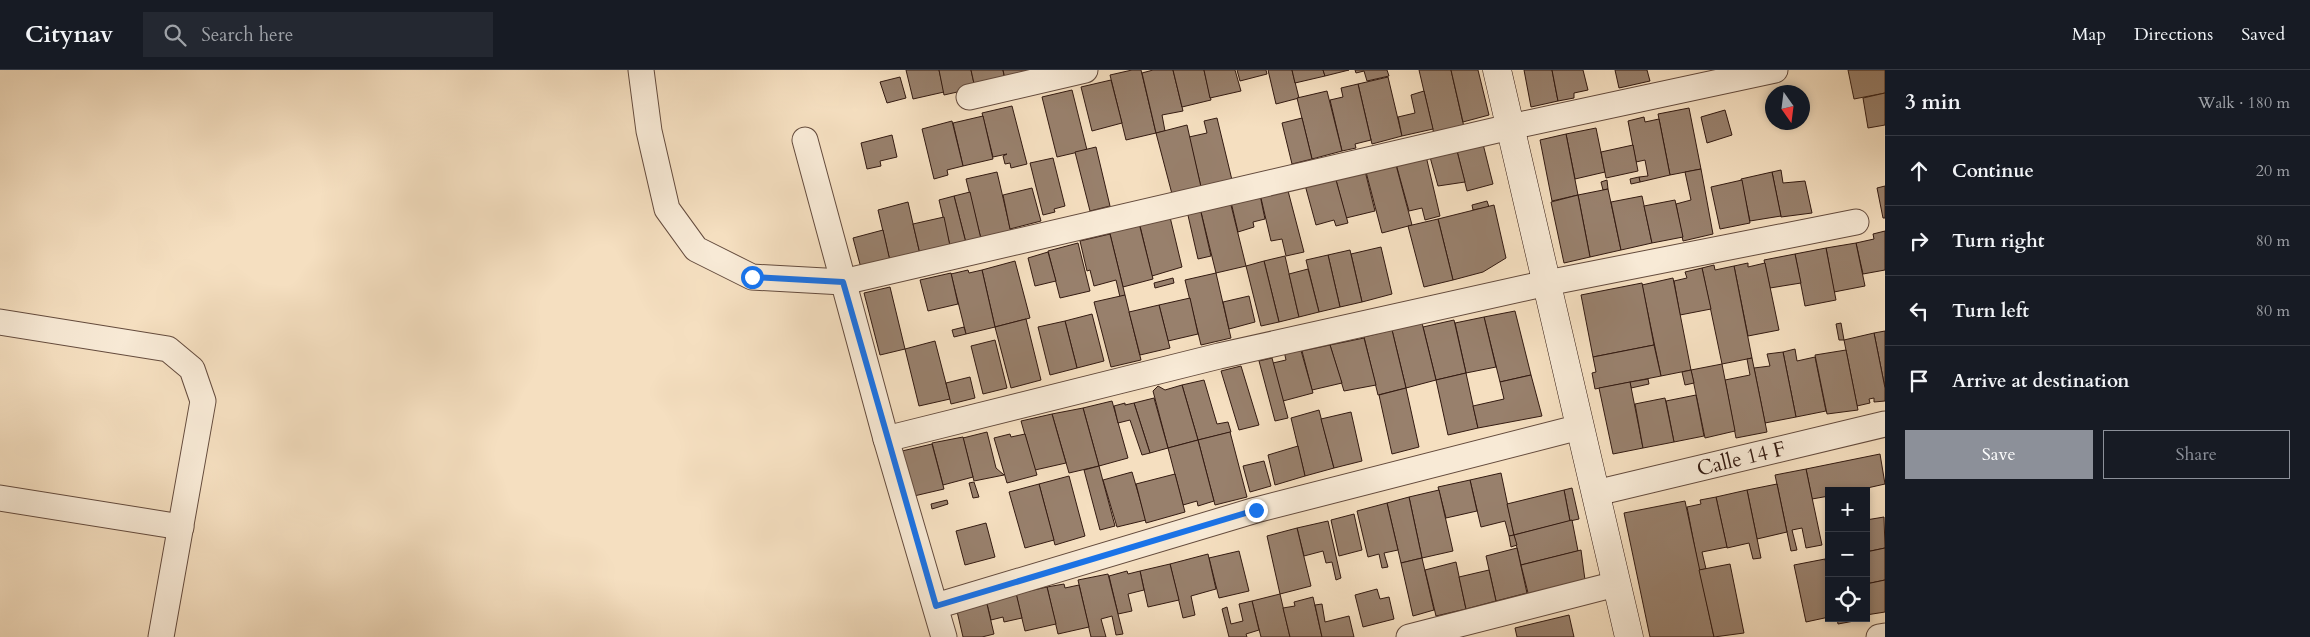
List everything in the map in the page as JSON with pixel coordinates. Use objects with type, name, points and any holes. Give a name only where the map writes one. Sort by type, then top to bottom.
[{"type":"main road","points":[[1498,70],[1629,637]]},
{"type":"street","points":[[640,70],[650,132],[667,209],[696,249],[752,277],[843,282],[1510,127],[1775,70]]},
{"type":"street","points":[[969,97],[1085,70]]},
{"type":"street","points":[[805,140],[886,439],[944,637]]},
{"type":"street","points":[[886,439],[1219,356],[1547,283],[1856,222]]},
{"type":"street","points":[[0,322],[168,349],[192,369],[203,401],[161,637]]},
{"type":"street","name":"Calle 14 F","points":[[1596,493],[1885,424]]},
{"type":"street","points":[[936,606],[1256,510],[1580,427]]},
{"type":"street","points":[[0,498],[181,527]]},
{"type":"street","points":[[1409,637],[1616,584]]},
{"type":"street","points":[[1879,637],[1885,636]]},
{"type":"building","points":[[906,70],[939,70],[944,92],[913,99]]},
{"type":"building","points":[[939,70],[971,70],[975,88],[944,95]]},
{"type":"building","points":[[971,70],[1003,70],[1005,81],[975,88]]},
{"type":"building","points":[[1003,70],[1035,70],[1005,79]]},
{"type":"building","points":[[1141,70],[1156,133],[1126,140],[1110,75]]},
{"type":"building","points":[[1153,70],[1173,70],[1183,111],[1162,115],[1165,131],[1156,133],[1142,73]]},
{"type":"building","points":[[1173,70],[1204,70],[1211,100],[1182,107]]},
{"type":"building","points":[[1204,70],[1235,70],[1241,91],[1210,98]]},
{"type":"building","points":[[1237,70],[1266,70],[1267,74],[1240,81]]},
{"type":"building","points":[[1268,70],[1292,70],[1299,98],[1276,104]]},
{"type":"building","points":[[1292,70],[1323,70],[1325,76],[1295,83]]},
{"type":"building","points":[[1323,70],[1349,70],[1325,76]]},
{"type":"building","points":[[1355,70],[1387,70],[1389,76],[1367,81],[1364,71],[1356,73]]},
{"type":"building","points":[[1419,70],[1451,70],[1464,127],[1434,134]]},
{"type":"building","points":[[1451,70],[1478,70],[1489,115],[1463,122]]},
{"type":"building","points":[[1524,70],[1552,70],[1558,101],[1531,107]]},
{"type":"building","points":[[1552,70],[1583,70],[1588,90],[1574,93],[1574,98],[1558,101]]},
{"type":"building","points":[[1615,70],[1647,70],[1650,81],[1619,88]]},
{"type":"building","points":[[1848,70],[1885,70],[1885,93],[1854,99]]},
{"type":"building","points":[[900,77],[906,98],[887,103],[880,82]]},
{"type":"building","points":[[1388,77],[1402,136],[1372,144],[1358,84]]},
{"type":"building","points":[[1111,80],[1122,123],[1092,131],[1081,87]]},
{"type":"building","points":[[1358,84],[1371,140],[1355,144],[1356,148],[1342,151],[1330,100],[1343,97],[1341,88]]},
{"type":"building","points":[[1072,90],[1087,150],[1057,157],[1042,97]]},
{"type":"building","points":[[1327,91],[1342,151],[1312,159],[1297,98]]},
{"type":"building","points":[[1424,91],[1433,129],[1402,136],[1398,117],[1415,113],[1411,95]]},
{"type":"building","points":[[1885,93],[1885,125],[1868,128],[1863,98]]},
{"type":"building","points":[[1012,106],[1027,164],[1011,168],[1010,163],[1005,164],[1003,156],[1007,154],[993,157],[982,113]]},
{"type":"building","points":[[1689,108],[1701,169],[1670,175],[1658,114]]},
{"type":"building","points":[[1725,110],[1732,135],[1707,143],[1701,117]]},
{"type":"building","points":[[983,116],[993,159],[963,166],[953,123]]},
{"type":"building","points":[[1644,117],[1645,122],[1659,119],[1670,175],[1640,182],[1639,177],[1648,176],[1645,160],[1636,162],[1628,121]]},
{"type":"building","points":[[1217,118],[1232,180],[1201,187],[1189,137],[1207,133],[1204,121]]},
{"type":"building","points":[[1302,118],[1312,159],[1292,164],[1282,123]]},
{"type":"building","points":[[952,121],[963,166],[947,170],[948,175],[934,179],[922,129]]},
{"type":"building","points":[[1187,125],[1201,187],[1172,194],[1156,133]]},
{"type":"building","points":[[1596,128],[1605,172],[1575,179],[1566,134]]},
{"type":"building","points":[[1566,134],[1578,195],[1552,201],[1540,140]]},
{"type":"building","points":[[892,135],[897,157],[880,161],[881,166],[867,169],[861,143]]},
{"type":"building","points":[[1483,144],[1493,184],[1467,191],[1457,151]]},
{"type":"building","points":[[1633,145],[1638,171],[1606,178],[1601,152]]},
{"type":"building","points":[[1096,147],[1110,206],[1090,211],[1075,152]]},
{"type":"building","points":[[1457,151],[1465,182],[1438,186],[1430,157]]},
{"type":"building","points":[[1426,156],[1440,216],[1425,220],[1422,208],[1409,211],[1396,164]]},
{"type":"building","points":[[1053,158],[1065,206],[1054,209],[1055,212],[1043,215],[1030,163]]},
{"type":"building","points":[[1396,165],[1412,225],[1382,233],[1366,172]]},
{"type":"building","points":[[1701,169],[1713,234],[1683,241],[1676,204],[1691,200],[1685,172]]},
{"type":"building","points":[[1781,170],[1783,183],[1805,181],[1812,213],[1781,217],[1772,172]]},
{"type":"building","points":[[1365,171],[1375,211],[1346,218],[1336,180]]},
{"type":"building","points":[[997,172],[1011,232],[981,239],[966,179]]},
{"type":"building","points":[[1772,172],[1781,216],[1750,221],[1741,179]]},
{"type":"building","points":[[1639,177],[1640,182],[1631,184],[1630,179]]},
{"type":"building","points":[[1336,180],[1348,223],[1336,226],[1334,220],[1316,225],[1305,185]]},
{"type":"building","points":[[1607,180],[1608,189],[1603,190],[1601,182]]},
{"type":"building","points":[[1742,180],[1750,223],[1720,229],[1711,187]]},
{"type":"building","points":[[1885,186],[1885,218],[1883,218],[1877,188]]},
{"type":"building","points":[[1287,187],[1304,252],[1286,256],[1282,239],[1271,241],[1260,194]]},
{"type":"building","points":[[1032,188],[1041,221],[1010,229],[1003,195]]},
{"type":"building","points":[[1608,189],[1621,250],[1590,257],[1578,195]]},
{"type":"building","points":[[970,192],[981,239],[966,243],[954,196]]},
{"type":"building","points":[[1260,195],[1265,219],[1253,222],[1254,227],[1238,232],[1231,202]]},
{"type":"building","points":[[1578,195],[1590,257],[1564,263],[1551,202]]},
{"type":"building","points":[[954,196],[966,243],[950,246],[939,200]]},
{"type":"building","points":[[1642,196],[1652,243],[1621,250],[1611,202]]},
{"type":"building","points":[[1675,200],[1683,237],[1652,243],[1644,206]]},
{"type":"building","points":[[1230,201],[1246,266],[1216,273],[1200,208]]},
{"type":"building","points":[[1487,201],[1489,207],[1473,210],[1472,205]]},
{"type":"building","points":[[908,202],[920,254],[890,261],[878,210]]},
{"type":"building","points":[[1494,205],[1506,258],[1483,272],[1453,280],[1438,219]]},
{"type":"building","points":[[1200,208],[1211,256],[1198,259],[1187,211]]},
{"type":"building","points":[[944,217],[950,246],[920,254],[913,224]]},
{"type":"building","points":[[1170,217],[1182,267],[1152,276],[1140,226]]},
{"type":"building","points":[[1438,219],[1453,280],[1424,287],[1408,226]]},
{"type":"building","points":[[1139,223],[1153,279],[1123,287],[1109,230]]},
{"type":"building","points":[[883,230],[890,261],[861,268],[853,238]]},
{"type":"building","points":[[1885,231],[1885,270],[1863,274],[1856,243],[1874,239],[1873,234]]},
{"type":"building","points":[[1110,234],[1125,295],[1120,297],[1116,280],[1094,286],[1090,270],[1087,271],[1080,241]]},
{"type":"building","points":[[1078,243],[1090,291],[1060,298],[1048,251]]},
{"type":"building","points":[[1856,243],[1865,286],[1834,292],[1826,248]]},
{"type":"building","points":[[1381,247],[1392,294],[1362,302],[1351,254]]},
{"type":"building","points":[[1826,248],[1836,300],[1805,306],[1795,254]]},
{"type":"building","points":[[1350,250],[1362,302],[1340,307],[1328,255]]},
{"type":"building","points":[[1048,252],[1056,281],[1035,286],[1028,258]]},
{"type":"building","points":[[1795,254],[1801,283],[1770,288],[1764,260]]},
{"type":"building","points":[[1328,255],[1340,307],[1319,312],[1306,260]]},
{"type":"building","points":[[1285,256],[1299,317],[1279,322],[1264,261]]},
{"type":"building","points":[[1015,261],[1030,318],[995,327],[982,270]]},
{"type":"building","points":[[1264,261],[1279,322],[1261,326],[1246,266]]},
{"type":"building","points":[[1748,263],[1748,267],[1765,263],[1779,330],[1748,336],[1734,266]]},
{"type":"building","points":[[1714,265],[1715,270],[1734,266],[1752,358],[1722,364],[1702,268]]},
{"type":"building","points":[[1702,268],[1711,309],[1680,315],[1674,281],[1687,278],[1685,272]]},
{"type":"building","points":[[1308,269],[1319,312],[1299,317],[1289,274]]},
{"type":"building","points":[[968,270],[969,273],[982,270],[995,327],[966,334],[951,274]]},
{"type":"building","points":[[951,273],[958,304],[928,311],[920,280]]},
{"type":"building","points":[[1216,273],[1231,338],[1201,345],[1185,280]]},
{"type":"building","points":[[1173,278],[1174,283],[1155,288],[1154,283]]},
{"type":"building","points":[[1673,278],[1691,370],[1661,376],[1642,285]]},
{"type":"building","points":[[1642,283],[1654,345],[1593,357],[1581,295]]},
{"type":"building","points":[[890,287],[905,349],[880,355],[864,293]]},
{"type":"building","points":[[1125,295],[1141,360],[1111,367],[1094,302]]},
{"type":"building","points":[[1249,296],[1255,322],[1229,329],[1223,302]]},
{"type":"building","points":[[1190,298],[1198,334],[1168,341],[1159,305]]},
{"type":"building","points":[[1159,305],[1170,348],[1140,355],[1129,312]]},
{"type":"building","points":[[1515,311],[1531,375],[1500,382],[1484,317]]},
{"type":"building","points":[[1092,314],[1104,361],[1077,368],[1065,321]]},
{"type":"building","points":[[1484,317],[1496,367],[1466,373],[1455,323]]},
{"type":"building","points":[[1026,319],[1041,380],[1011,388],[995,327]]},
{"type":"building","points":[[1454,320],[1466,373],[1436,380],[1423,327]]},
{"type":"building","points":[[1065,321],[1077,368],[1050,375],[1038,327]]},
{"type":"building","points":[[1422,323],[1436,380],[1406,388],[1392,330]]},
{"type":"building","points":[[1841,323],[1844,340],[1839,340],[1836,324]]},
{"type":"building","points":[[964,327],[966,334],[954,337],[952,330]]},
{"type":"building","points":[[1392,330],[1406,388],[1378,395],[1364,337]]},
{"type":"building","points":[[1885,331],[1885,388],[1874,333]]},
{"type":"building","points":[[1874,333],[1885,388],[1885,401],[1874,402],[1874,398],[1869,399],[1870,403],[1857,406],[1844,340]]},
{"type":"building","points":[[1364,338],[1376,385],[1344,391],[1330,345]]},
{"type":"building","points":[[995,340],[1007,388],[983,394],[971,346]]},
{"type":"building","points":[[935,341],[950,399],[919,406],[905,349]]},
{"type":"building","points":[[1330,345],[1342,383],[1312,390],[1302,351]]},
{"type":"building","points":[[1654,345],[1661,376],[1595,389],[1592,373],[1596,372],[1593,357]]},
{"type":"building","points":[[1300,347],[1313,393],[1283,401],[1273,363],[1286,360],[1284,351]]},
{"type":"building","points":[[1795,349],[1797,361],[1815,357],[1826,411],[1796,417],[1783,352]]},
{"type":"building","points":[[1846,350],[1858,410],[1827,414],[1815,355]]},
{"type":"building","points":[[1783,352],[1796,417],[1765,423],[1754,368],[1770,366],[1767,354]]},
{"type":"building","points":[[1272,358],[1288,418],[1275,421],[1259,361]]},
{"type":"building","points":[[1752,358],[1767,432],[1736,438],[1725,380],[1750,375],[1747,359]]},
{"type":"building","points":[[1722,364],[1735,431],[1705,438],[1691,370]]},
{"type":"building","points":[[1241,366],[1259,425],[1239,430],[1221,371]]},
{"type":"building","points":[[1691,370],[1694,383],[1685,385],[1682,372]]},
{"type":"building","points":[[1466,373],[1478,428],[1448,435],[1436,380]]},
{"type":"building","points":[[1531,375],[1542,416],[1478,428],[1473,406],[1504,399],[1500,382]]},
{"type":"building","points":[[970,377],[975,398],[951,404],[946,383]]},
{"type":"building","points":[[1648,379],[1649,384],[1631,388],[1630,382]]},
{"type":"building","points":[[1204,380],[1217,424],[1228,422],[1231,432],[1198,440],[1182,385]]},
{"type":"building","points":[[1630,382],[1643,448],[1613,454],[1599,388]]},
{"type":"building","points":[[1182,385],[1198,440],[1168,448],[1153,391],[1158,386],[1165,390]]},
{"type":"building","points":[[1406,388],[1419,447],[1392,454],[1379,395]]},
{"type":"building","points":[[1696,395],[1704,436],[1674,442],[1666,401]]},
{"type":"building","points":[[1154,398],[1168,448],[1150,453],[1134,403]]},
{"type":"building","points":[[1665,398],[1674,442],[1643,448],[1635,404]]},
{"type":"building","points":[[1112,401],[1128,458],[1099,466],[1083,408]]},
{"type":"building","points":[[1125,403],[1125,405],[1134,403],[1150,453],[1142,455],[1130,420],[1118,423],[1114,406]]},
{"type":"building","points":[[1083,408],[1099,466],[1069,473],[1052,414]]},
{"type":"building","points":[[1319,410],[1334,468],[1305,476],[1291,418]]},
{"type":"building","points":[[1351,412],[1362,461],[1334,468],[1321,419]]},
{"type":"building","points":[[1052,414],[1066,463],[1035,470],[1021,421]]},
{"type":"building","points":[[987,432],[996,468],[1004,475],[974,481],[963,438]]},
{"type":"building","points":[[1230,432],[1247,497],[1215,505],[1198,440]]},
{"type":"building","points":[[1010,434],[1011,437],[1025,434],[1037,475],[1007,483],[994,438]]},
{"type":"building","points":[[963,437],[973,477],[943,485],[932,443]]},
{"type":"building","points":[[1198,440],[1214,501],[1198,506],[1197,501],[1183,505],[1168,448]]},
{"type":"building","points":[[932,444],[944,489],[914,496],[902,451]]},
{"type":"building","points":[[1298,446],[1305,476],[1275,485],[1268,455]]},
{"type":"building","points":[[1880,454],[1885,484],[1870,487],[1825,487],[1825,497],[1812,499],[1806,469]]},
{"type":"building","points":[[1264,461],[1271,486],[1250,492],[1243,466]]},
{"type":"building","points":[[1099,466],[1115,526],[1100,530],[1084,470]]},
{"type":"building","points":[[1806,469],[1822,545],[1806,548],[1802,528],[1792,530],[1797,550],[1791,551],[1775,475]]},
{"type":"building","points":[[1132,472],[1146,520],[1117,527],[1103,480]]},
{"type":"building","points":[[1501,473],[1514,535],[1509,536],[1505,521],[1481,527],[1470,480]]},
{"type":"building","points":[[1175,474],[1185,512],[1146,523],[1136,484]]},
{"type":"building","points":[[1069,476],[1085,536],[1055,545],[1039,484]]},
{"type":"building","points":[[1470,480],[1477,511],[1446,518],[1438,487]]},
{"type":"building","points":[[974,482],[979,497],[973,498],[969,483]]},
{"type":"building","points":[[1039,484],[1054,540],[1025,548],[1009,492]]},
{"type":"building","points":[[1777,484],[1787,532],[1757,539],[1747,490]]},
{"type":"building","points":[[1572,488],[1579,519],[1570,521],[1564,490]]},
{"type":"building","points":[[1439,490],[1453,551],[1422,558],[1409,497]]},
{"type":"building","points":[[1564,490],[1570,521],[1514,535],[1507,504]]},
{"type":"building","points":[[1747,490],[1761,558],[1753,559],[1749,543],[1727,548],[1716,497]]},
{"type":"building","points":[[1409,497],[1422,558],[1401,563],[1387,503]]},
{"type":"building","points":[[1716,497],[1727,547],[1702,552],[1706,569],[1699,570],[1687,507],[1701,504],[1700,500]]},
{"type":"building","points":[[947,500],[948,504],[932,509],[931,504]]},
{"type":"building","points":[[1685,501],[1714,637],[1650,637],[1624,513]]},
{"type":"building","points":[[1387,503],[1398,550],[1384,553],[1388,567],[1382,568],[1379,554],[1368,557],[1357,511]]},
{"type":"building","points":[[1354,514],[1362,550],[1339,556],[1331,520]]},
{"type":"building","points":[[1884,517],[1885,548],[1870,551],[1870,519]]},
{"type":"building","points":[[1572,520],[1578,551],[1521,565],[1514,535]]},
{"type":"building","points":[[1328,521],[1341,578],[1336,580],[1332,562],[1326,563],[1323,551],[1304,556],[1297,528]]},
{"type":"building","points":[[986,523],[995,557],[965,565],[956,531]]},
{"type":"building","points":[[1297,528],[1311,586],[1280,594],[1267,536]]},
{"type":"building","points":[[1514,535],[1517,545],[1511,547],[1509,536]]},
{"type":"building","points":[[1517,548],[1527,593],[1496,601],[1486,556]]},
{"type":"building","points":[[1885,548],[1885,580],[1870,583],[1870,551]]},
{"type":"building","points":[[1581,550],[1585,580],[1529,597],[1521,565]]},
{"type":"building","points":[[1239,551],[1249,591],[1219,598],[1209,558]]},
{"type":"building","points":[[1208,554],[1216,589],[1191,596],[1195,615],[1183,618],[1170,564]]},
{"type":"building","points":[[1422,558],[1434,610],[1413,616],[1401,563]]},
{"type":"building","points":[[1825,559],[1825,618],[1806,622],[1794,565]]},
{"type":"building","points":[[1456,562],[1466,609],[1436,616],[1425,570]]},
{"type":"building","points":[[1170,564],[1179,600],[1148,607],[1140,571]]},
{"type":"building","points":[[1730,564],[1744,633],[1714,637],[1699,570]]},
{"type":"building","points":[[1489,570],[1496,601],[1466,609],[1459,577]]},
{"type":"building","points":[[1127,571],[1128,574],[1140,571],[1144,590],[1128,594],[1132,611],[1118,614],[1109,576]]},
{"type":"building","points":[[1108,574],[1123,634],[1116,635],[1112,616],[1101,619],[1106,637],[1091,637],[1078,580]]},
{"type":"building","points":[[1885,580],[1885,612],[1870,614],[1870,583]]},
{"type":"building","points":[[1064,584],[1065,588],[1079,585],[1089,627],[1058,634],[1047,587]]},
{"type":"building","points":[[1047,587],[1056,624],[1025,631],[1016,594]]},
{"type":"building","points":[[1377,589],[1380,599],[1389,597],[1394,619],[1363,627],[1355,595]]},
{"type":"building","points":[[1016,593],[1022,618],[1004,622],[1003,617],[991,620],[986,600]]},
{"type":"building","points":[[1280,594],[1290,637],[1261,637],[1252,601]]},
{"type":"building","points":[[1313,597],[1322,637],[1290,637],[1283,608],[1295,606],[1294,602]]},
{"type":"building","points":[[986,600],[994,634],[982,637],[963,637],[956,607]]},
{"type":"building","points":[[1252,601],[1259,630],[1246,634],[1247,637],[1229,637],[1222,609],[1227,607],[1231,624],[1243,621],[1239,604]]},
{"type":"building","points":[[1322,604],[1325,622],[1349,616],[1354,637],[1322,637],[1315,605]]},
{"type":"building","points":[[1569,615],[1574,637],[1517,637],[1515,628]]},
{"type":"route","points":[[752,277],[843,282],[886,439],[936,606],[1256,510]]}]
